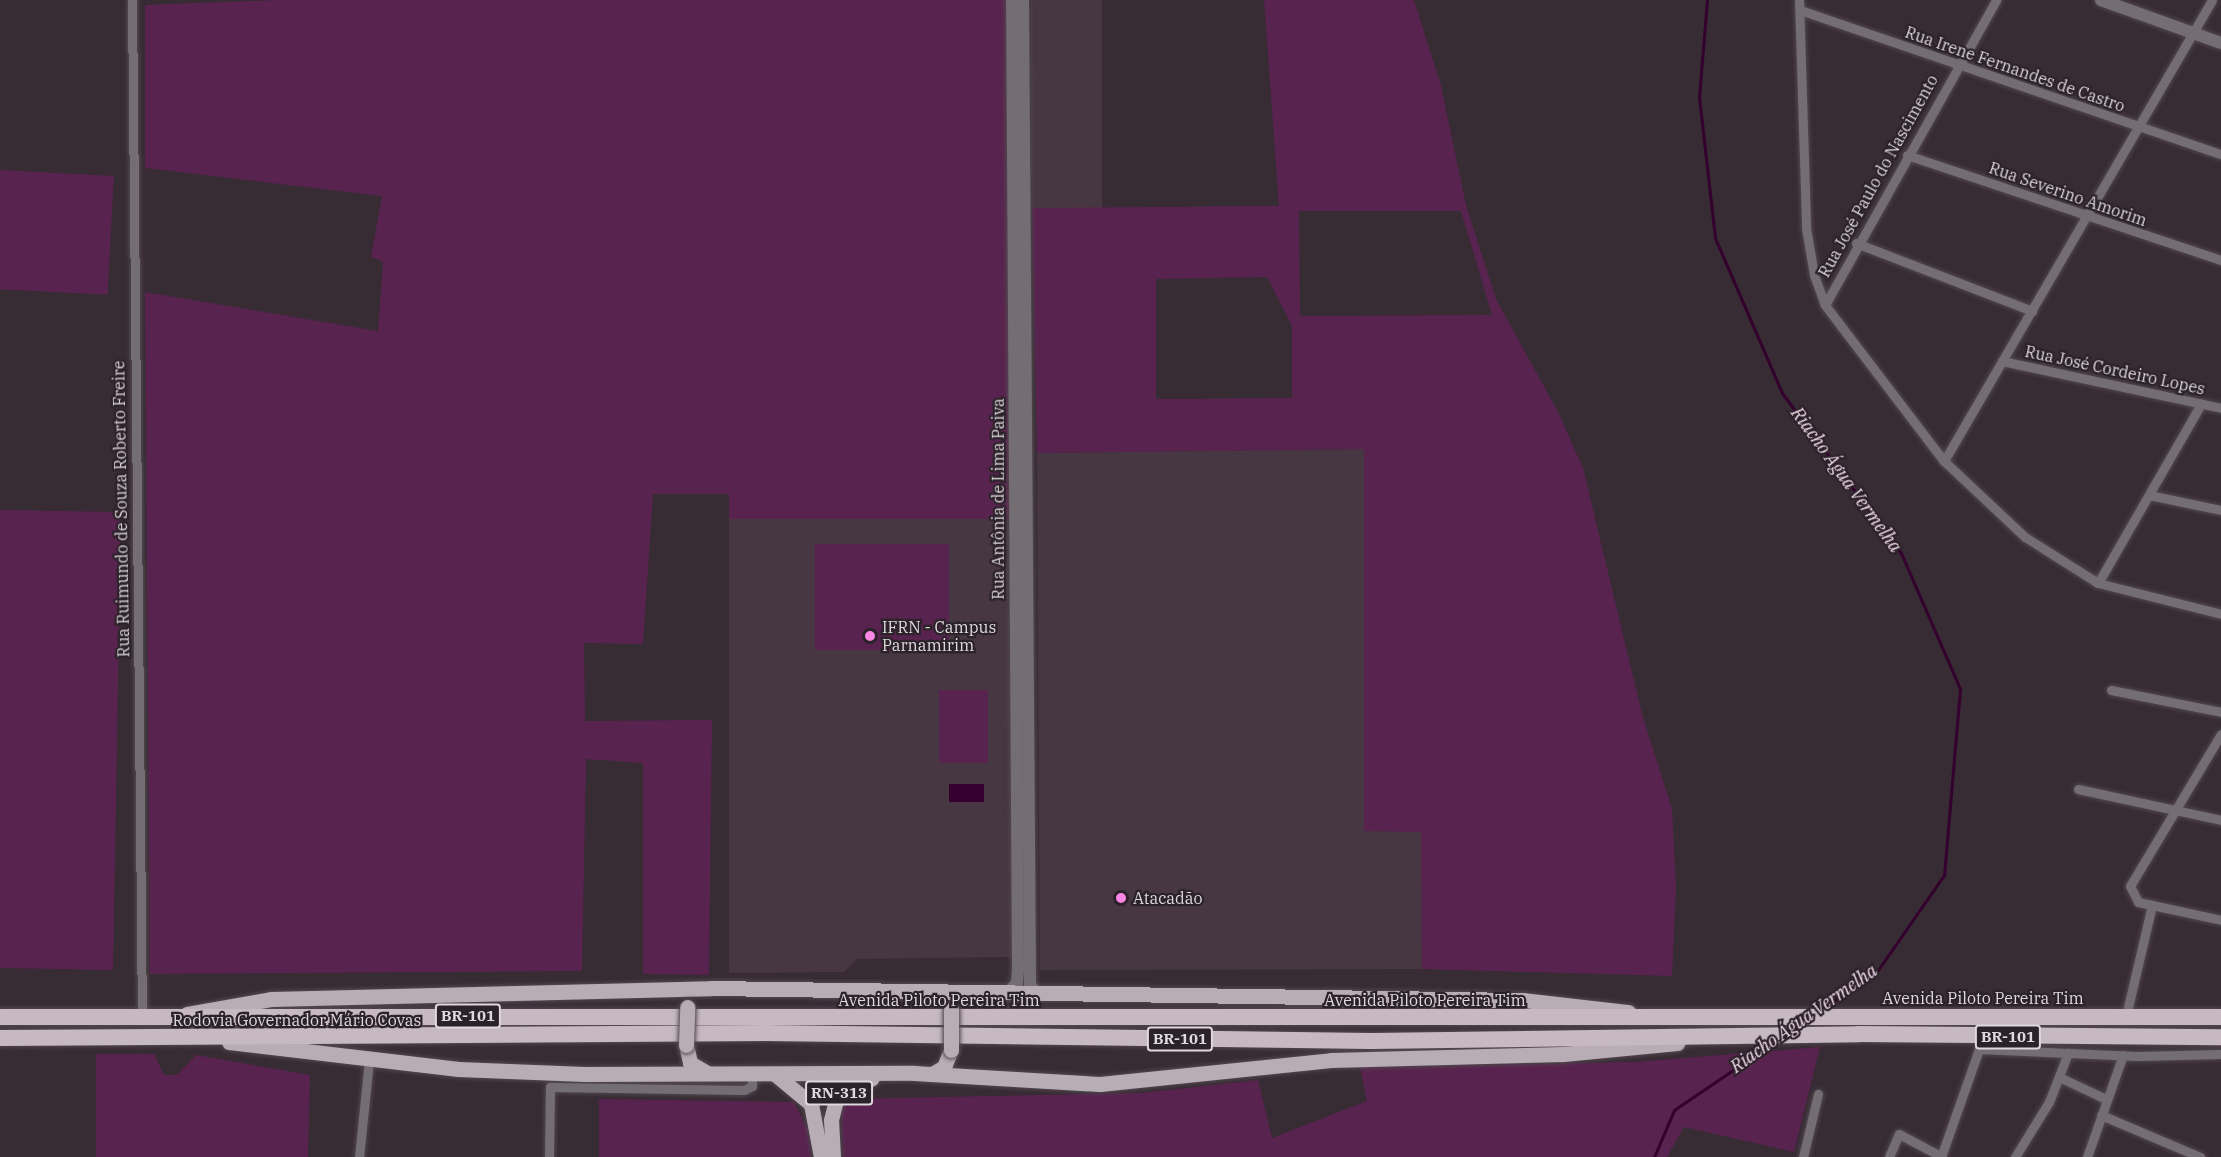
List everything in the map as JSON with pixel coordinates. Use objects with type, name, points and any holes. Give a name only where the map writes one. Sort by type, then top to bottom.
[{"type":"highway","name":"Rodovia Governador Mário Covas","points":[[0,1017],[306,1015],[630,1026]]},
{"type":"highway","name":"Avenida Piloto Pereira Tim","points":[[630,1026],[1658,1016],[2221,1017]]},
{"type":"highway","name":"Rodovia Governador Mário Covas","points":[[0,1038],[213,1040],[341,1038],[630,1026]]},
{"type":"highway","name":"Avenida Piloto Pereira Tim","points":[[630,1026],[1403,1041],[1731,1037],[1776,1034],[2221,1037]]},
{"type":"main road","points":[[185,1014],[271,999],[711,988],[1523,1000],[1658,1016]]},
{"type":"main road","points":[[711,988],[696,994],[687,1007],[686,1045],[690,1063],[711,1075]]},
{"type":"main road","points":[[932,1074],[944,1067],[951,1050],[951,1010],[948,999],[934,992]]},
{"type":"main road","points":[[213,1040],[550,1080],[711,1075],[932,1074],[1100,1084],[1331,1060],[1563,1054],[1731,1037]]},
{"type":"main road","name":"RN-313","points":[[833,1157],[831,1120],[837,1096],[854,1084],[886,1074]]},
{"type":"main road","name":"RN-313","points":[[776,1075],[811,1104],[821,1157]]},
{"type":"street","name":"Rua Ruimundo de Souza Roberto Freire","points":[[132,0],[142,1017]]},
{"type":"street","name":"Rua Antônia de Lima Paiva","points":[[1007,994],[1017,980],[1012,0]]},
{"type":"street","name":"Rua Antônia de Lima Paiva","points":[[1023,0],[1032,873],[1030,985],[1037,994]]},
{"type":"street","name":"Rua José Paulo do Nascimento","points":[[1825,305],[1856,243],[1957,64],[1996,0]]},
{"type":"street","points":[[2101,0],[2221,43]]},
{"type":"street","points":[[1944,460],[2212,0]]},
{"type":"street","points":[[1799,5],[1806,228],[1814,275],[1825,305],[1944,460],[2025,537],[2098,583],[2221,614]]},
{"type":"street","name":"Rua Irene Fernandes de Castro","points":[[1799,5],[1957,64],[2221,154]]},
{"type":"street","name":"Rua Severino Amorim","points":[[1907,155],[2084,217],[2221,260]]},
{"type":"street","points":[[1856,243],[2032,311]]},
{"type":"street","name":"Rua José Cordeiro Lopes","points":[[2002,361],[2221,408]]},
{"type":"street","points":[[2098,583],[2201,404]]},
{"type":"street","points":[[2149,495],[2221,510]]},
{"type":"street","points":[[2111,690],[2221,712]]},
{"type":"street","points":[[2221,734],[2173,810],[2130,886],[2138,902],[2221,920]]},
{"type":"street","points":[[1016,741],[1030,741]]},
{"type":"street","points":[[2078,789],[2221,820]]},
{"type":"street","points":[[1017,874],[1032,873]]},
{"type":"street","points":[[2126,1016],[2157,906]]},
{"type":"street","points":[[1889,1157],[1896,1135],[1910,1136],[1941,1157],[1979,1049],[2123,1055],[2221,1054]]},
{"type":"street","points":[[2015,1157],[2059,1077],[2068,1053]]},
{"type":"street","points":[[2087,1157],[2123,1055]]},
{"type":"street","points":[[359,1157],[369,1060]]},
{"type":"street","points":[[549,1157],[550,1080],[744,1090],[752,1086],[752,1075]]},
{"type":"street","points":[[2059,1077],[2106,1099]]},
{"type":"street","points":[[1803,1157],[1818,1094]]},
{"type":"street","points":[[2101,1115],[2200,1157]]},
{"type":"street","points":[[2169,1157],[2172,1146]]},
{"type":"shaded area","points":[[279,0],[1009,0],[1011,519],[729,519],[729,494],[653,494],[643,644],[584,643],[585,721],[712,720],[709,975],[643,974],[643,763],[586,759],[582,971],[150,974],[145,292],[378,331],[383,262],[371,257],[382,196],[145,168],[145,5]]},
{"type":"shaded area","points":[[1031,0],[1102,0],[1102,208],[1031,208]]},
{"type":"shaded area","points":[[1264,0],[1414,0],[1441,86],[1466,205],[1496,299],[1558,412],[1583,468],[1642,714],[1672,809],[1676,887],[1672,976],[1422,969],[1421,832],[1364,831],[1364,449],[1037,453],[1032,208],[1279,206]],"holes":[[[1299,211],[1461,211],[1492,315],[1300,316]],[[1267,277],[1292,326],[1292,398],[1156,399],[1156,279]]]},
{"type":"shaded area","points":[[0,170],[114,176],[108,295],[0,289]]},
{"type":"shaded area","points":[[1364,449],[1364,831],[1421,831],[1422,969],[1040,970],[1037,453]]},
{"type":"shaded area","points":[[0,510],[121,512],[113,970],[0,968]]},
{"type":"shaded area","name":"IFRN - Campus Parnamirim","points":[[729,519],[1011,519],[1012,957],[857,959],[844,972],[729,973]]},
{"type":"shaded area","points":[[815,544],[949,544],[949,650],[815,650]]},
{"type":"shaded area","points":[[939,690],[988,690],[988,763],[939,763]]},
{"type":"shaded area","points":[[949,784],[984,784],[984,802],[949,802]]},
{"type":"shaded area","points":[[1820,1047],[1794,1152],[1684,1127],[1667,1157],[843,1157],[841,1099],[1141,1093],[1258,1080],[1272,1138],[1367,1101],[1360,1067],[1634,1062]]},
{"type":"shaded area","points":[[96,1054],[154,1054],[164,1075],[177,1075],[196,1055],[310,1075],[308,1157],[96,1157]]},
{"type":"shaded area","points":[[599,1099],[794,1102],[808,1130],[811,1157],[599,1157]]},
{"type":"waterway","name":"Riacho Água Vermelha","points":[[1707,0],[1699,97],[1715,238],[1782,393],[1901,553],[1960,689],[1944,875],[1878,970],[1819,1011]]},
{"type":"waterway","name":"Riacho Água Vermelha","points":[[1654,1157],[1674,1110],[1774,1042]]},
{"type":"place","name":"IFRN - Campus Parnamirim","points":[[870,636]]},
{"type":"place","name":"Atacadão","points":[[1121,898]]}]
